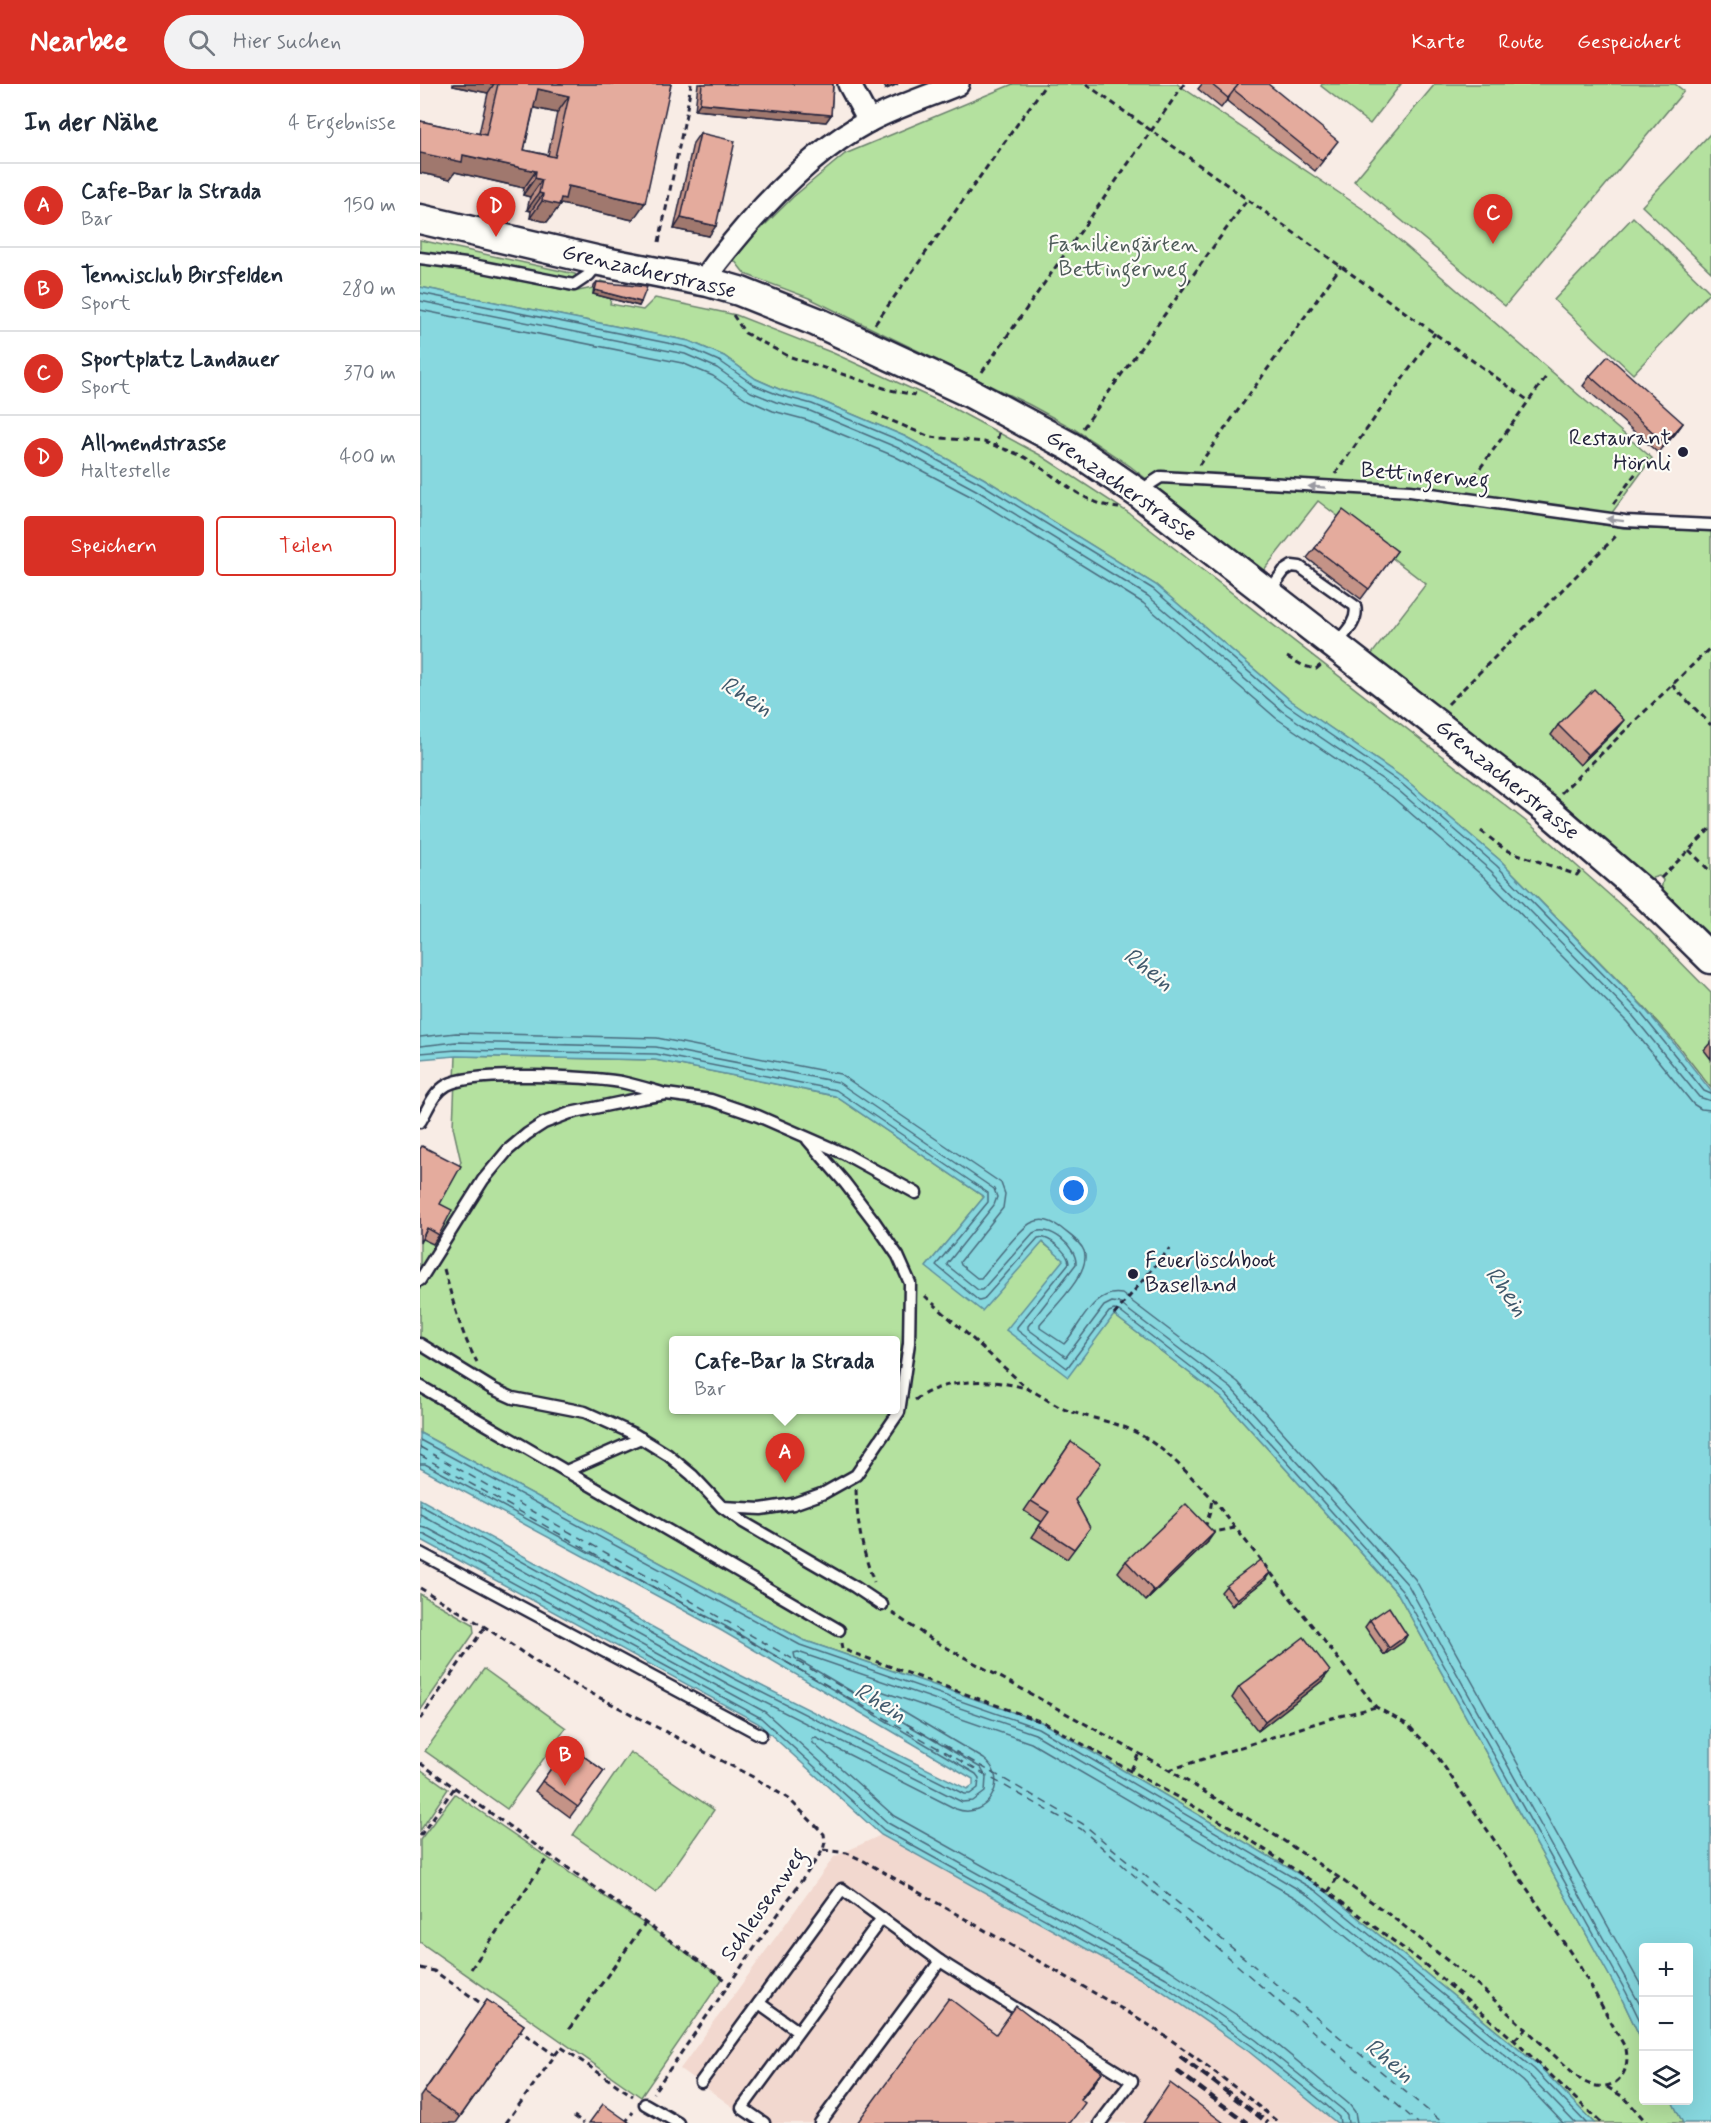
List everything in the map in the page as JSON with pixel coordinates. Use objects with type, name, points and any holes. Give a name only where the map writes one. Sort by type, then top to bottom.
[{"type":"main road","name":"Grenzacherstrasse","points":[[420,219],[600,261],[708,282],[739,291],[817,322],[970,393],[1071,447],[1131,502],[1268,593],[1330,653],[1433,720],[1546,809],[1645,894],[1711,959]]},
{"type":"street","points":[[849,84],[869,121]]},
{"type":"street","points":[[708,282],[711,270],[766,203],[829,148],[869,121],[958,84]]},
{"type":"lane","points":[[420,258],[473,264],[574,285],[589,275],[600,261]]},
{"type":"lane","name":"Bettingerweg","points":[[1131,502],[1161,477],[1410,491],[1625,521],[1711,525]]},
{"type":"lane","points":[[1268,593],[1284,571],[1292,566],[1300,567],[1355,606],[1357,613],[1354,620],[1330,653]]},
{"type":"lane","points":[[420,1122],[437,1093],[448,1084],[475,1077],[556,1077],[621,1082],[666,1094],[711,1100],[758,1116],[845,1154],[916,1193]]},
{"type":"lane","points":[[420,1280],[483,1180],[508,1150],[527,1134],[544,1123],[570,1113],[666,1094]]},
{"type":"lane","points":[[806,1138],[874,1221],[898,1256],[910,1283],[909,1343],[900,1405]]},
{"type":"lane","points":[[420,1344],[493,1389],[513,1398],[585,1412],[613,1423],[641,1438],[676,1461],[722,1507],[743,1522],[882,1605]]},
{"type":"lane","points":[[420,1386],[839,1630]]},
{"type":"lane","points":[[722,1507],[761,1509],[793,1504],[824,1493],[856,1475],[898,1414]]},
{"type":"lane","points":[[566,1471],[641,1438]]},
{"type":"lane","points":[[420,1553],[760,1735]]},
{"type":"lane","points":[[701,2082],[842,1889],[940,1961],[1132,2081],[1100,2123]]},
{"type":"lane","points":[[764,2123],[742,2108],[882,1918]]},
{"type":"lane","points":[[820,2123],[940,1961]]},
{"type":"lane","points":[[759,2003],[798,2031]]},
{"type":"lane","points":[[645,2104],[678,2123]]},
{"type":"path","points":[[659,242],[691,84]]},
{"type":"path","points":[[871,331],[1046,84]]},
{"type":"path","points":[[1086,84],[1529,401]]},
{"type":"path","points":[[980,376],[1185,84]]},
{"type":"path","points":[[1079,435],[1247,200]]},
{"type":"path","points":[[1190,479],[1341,266]]},
{"type":"path","points":[[731,311],[745,333],[788,356],[890,390],[920,396]]},
{"type":"path","points":[[1326,487],[1434,333]]},
{"type":"path","points":[[1463,497],[1464,490],[1546,377]]},
{"type":"path","points":[[873,413],[930,437],[984,442],[1025,457],[1081,496],[1104,507],[1131,502]]},
{"type":"path","points":[[996,446],[1000,428]]},
{"type":"path","points":[[1604,518],[1647,458]]},
{"type":"path","points":[[1433,720],[1624,528],[1625,521]]},
{"type":"path","points":[[1546,809],[1711,647]]},
{"type":"path","points":[[1287,657],[1316,669],[1330,653]]},
{"type":"path","points":[[1672,686],[1711,725]]},
{"type":"path","points":[[1645,894],[1711,828]]},
{"type":"path","points":[[1481,831],[1503,848],[1577,875],[1581,869]]},
{"type":"path","points":[[1689,850],[1711,872]]},
{"type":"path","points":[[1114,1315],[1170,1248]]},
{"type":"path","points":[[439,1251],[466,1344],[493,1389]]},
{"type":"path","points":[[856,1475],[861,1544],[882,1605],[932,1639],[1169,1770],[1338,1877],[1478,1985],[1581,2080],[1592,2086],[1607,2087],[1614,2084],[1626,2070],[1628,2059],[1626,2049],[1579,1965],[1435,1753],[1408,1725],[1376,1707],[1212,1498],[1175,1461],[1141,1435],[1064,1409],[1027,1389],[910,1283]]},
{"type":"path","points":[[900,1411],[923,1394],[940,1387],[966,1383],[997,1383],[1027,1389]]},
{"type":"path","points":[[1212,1498],[1208,1521],[1202,1535],[1236,1528]]},
{"type":"path","name":"Schleusenweg","points":[[420,1588],[485,1627],[554,1674],[753,1777],[789,1799],[824,1834],[823,1850],[645,2104]]},
{"type":"path","points":[[420,1719],[485,1627]]},
{"type":"path","points":[[839,1630],[842,1649],[1044,1723],[1234,1829],[1328,1892],[1423,1963],[1514,2040],[1601,2123]]},
{"type":"path","points":[[1169,1770],[1332,1718],[1376,1707]]},
{"type":"path","points":[[1131,1770],[1139,1753]]},
{"type":"path","points":[[420,1763],[730,1983]]},
{"type":"path","points":[[420,1836],[455,1787]]},
{"type":"path","points":[[823,1850],[847,1853],[864,1861],[1138,2018],[1217,2072],[1279,2123]]},
{"type":"path","points":[[471,1969],[550,1854]]},
{"type":"path","points":[[1328,1892],[1338,1877]]},
{"type":"path","points":[[569,2029],[646,1922]]},
{"type":"path","points":[[420,1968],[434,1971],[489,2010]]},
{"type":"path","points":[[508,2022],[555,2055]]},
{"type":"path","points":[[1514,2040],[1527,2028]]},
{"type":"path","points":[[506,2123],[561,2047],[645,2104]]},
{"type":"path","points":[[1607,2087],[1625,2098],[1647,2123]]},
{"type":"path","points":[[574,2116],[584,2123]]},
{"type":"shaded area","points":[[881,1835],[1159,1989],[1248,2051],[1337,2123],[755,2123],[680,2069],[834,1857]]},
{"type":"green space","name":"Familiengärten Bettingerweg","points":[[1013,84],[1177,84],[1363,209],[1652,458],[1603,525],[1624,528],[1711,531],[1711,936],[1661,890],[1663,880],[1659,876],[1649,879],[1626,861],[1566,805],[1371,655],[1426,584],[1318,501],[1263,571],[1130,466],[1074,429],[1030,405],[809,298],[745,274],[734,260],[758,228],[761,229],[793,197],[845,154]]},
{"type":"green space","points":[[1322,84],[1401,84],[1370,124],[1321,86]]},
{"type":"green space","points":[[1435,84],[1675,84],[1684,91],[1505,306],[1354,181]]},
{"type":"green space","points":[[1711,133],[1711,272],[1642,206]]},
{"type":"green space","points":[[1633,217],[1710,292],[1633,374],[1554,300]]},
{"type":"green space","points":[[420,240],[576,276],[571,280],[471,259],[420,253]]},
{"type":"green space","points":[[420,264],[472,269],[573,292],[593,288],[601,281],[609,283],[612,292],[610,304],[643,310],[655,298],[736,315],[833,353],[949,406],[1040,455],[1129,513],[1532,826],[1650,931],[1711,993],[1711,1088],[1644,1007],[1501,861],[1406,780],[1290,700],[1156,585],[983,478],[904,436],[814,398],[781,390],[756,379],[724,356],[689,341],[420,287]]},
{"type":"green space","points":[[456,1056],[655,1060],[835,1096],[984,1197],[927,1266],[982,1310],[1042,1242],[1064,1260],[1007,1330],[1114,1315],[1222,1398],[1398,1594],[1620,1995],[1639,2035],[1639,2105],[1674,2105],[1683,2123],[1594,2123],[1538,2065],[1319,1886],[1041,1722],[803,1640],[420,1433],[420,1240],[461,1162],[453,1127]]},
{"type":"green space","points":[[420,1594],[473,1624],[474,1633],[420,1711]]},
{"type":"green space","points":[[484,1669],[566,1728],[507,1809],[425,1751]]},
{"type":"green space","points":[[630,1752],[714,1810],[656,1893],[573,1835]]},
{"type":"green space","points":[[420,1769],[448,1789],[420,1831]]},
{"type":"green space","points":[[455,1794],[723,1978],[641,2097],[420,1942],[420,1840]]},
{"type":"water","name":"Rhein","points":[[420,287],[689,341],[724,356],[756,379],[781,390],[814,398],[904,436],[983,478],[1156,585],[1290,700],[1406,780],[1501,861],[1643,1007],[1711,1091],[1711,2123],[1683,2123],[1674,2105],[1693,2105],[1693,1943],[1639,1943],[1639,2035],[1620,1995],[1398,1594],[1222,1398],[1114,1315],[1068,1377],[1006,1330],[1063,1260],[1043,1242],[982,1311],[926,1267],[984,1197],[835,1096],[655,1060],[456,1056],[420,1059]]},
{"type":"water","name":"Rhein","points":[[420,1433],[803,1640],[1041,1722],[1319,1886],[1538,2065],[1594,2123],[1337,2123],[1248,2051],[1159,1989],[881,1835],[758,1723],[420,1539],[420,1499],[736,1673],[967,1789],[973,1785],[973,1779],[722,1631],[420,1468]]},
{"type":"building","points":[[498,84],[671,84],[645,203],[568,186],[565,199],[561,198],[559,205],[542,201],[543,194],[539,193],[542,180],[535,178],[536,171],[463,155],[462,162],[420,153],[420,121],[486,135]],"holes":[[[538,89],[569,96],[555,157],[524,150]]]},
{"type":"building","points":[[702,84],[833,84],[831,115],[700,103]]},
{"type":"building","points":[[1211,84],[1239,84],[1228,98]]},
{"type":"building","points":[[1239,84],[1268,84],[1338,141],[1322,161],[1234,90]]},
{"type":"building","points":[[700,133],[735,141],[716,226],[681,218]]},
{"type":"building","points":[[597,282],[647,287],[641,302],[595,290]]},
{"type":"building","points":[[1608,356],[1683,423],[1665,443],[1590,376]]},
{"type":"building","points":[[1343,510],[1397,551],[1369,589],[1315,548]]},
{"type":"building","points":[[1594,689],[1624,720],[1588,755],[1558,725]]},
{"type":"building","points":[[422,1146],[461,1166],[440,1204],[452,1210],[439,1235],[427,1228],[420,1243],[420,1149]]},
{"type":"building","points":[[1071,1442],[1101,1463],[1075,1500],[1090,1528],[1074,1549],[1039,1526],[1049,1512],[1031,1501]]},
{"type":"building","points":[[1186,1504],[1214,1533],[1154,1591],[1126,1561]]},
{"type":"building","points":[[1260,1560],[1270,1573],[1237,1599],[1226,1586]]},
{"type":"building","points":[[1389,1607],[1407,1635],[1389,1648],[1370,1620]]},
{"type":"building","points":[[1304,1637],[1330,1671],[1265,1721],[1239,1687]]},
{"type":"building","points":[[568,1745],[604,1771],[578,1807],[542,1781]]},
{"type":"building","points":[[949,1998],[996,2034],[1016,2006],[1102,2072],[1080,2099],[1085,2103],[1070,2123],[857,2123]]},
{"type":"building","points":[[487,2000],[524,2025],[460,2117],[424,2092]]},
{"type":"building","points":[[1170,2083],[1224,2123],[1143,2123]]},
{"type":"building","points":[[603,2104],[630,2123],[589,2123]]},
{"type":"ferry route","points":[[420,1447],[1083,1824],[1443,2123]]},
{"type":"ferry route","points":[[420,1455],[1081,1829],[1418,2123]]},
{"type":"railway","points":[[1180,2056],[1268,2123]]},
{"type":"railway","points":[[1177,2071],[1247,2123]]},
{"type":"place","name":"Allmendstrasse","points":[[496,237]]},
{"type":"place","name":"Sportplatz Landauer","points":[[1493,244]]},
{"type":"place","name":"Restaurant Hörnli","points":[[1683,452]]},
{"type":"place","name":"Feuerlöschboot Baselland","points":[[1133,1274]]},
{"type":"place","name":"Cafe-Bar la Strada","points":[[785,1483]]},
{"type":"place","name":"Tennisclub Birsfelden","points":[[565,1786]]}]
